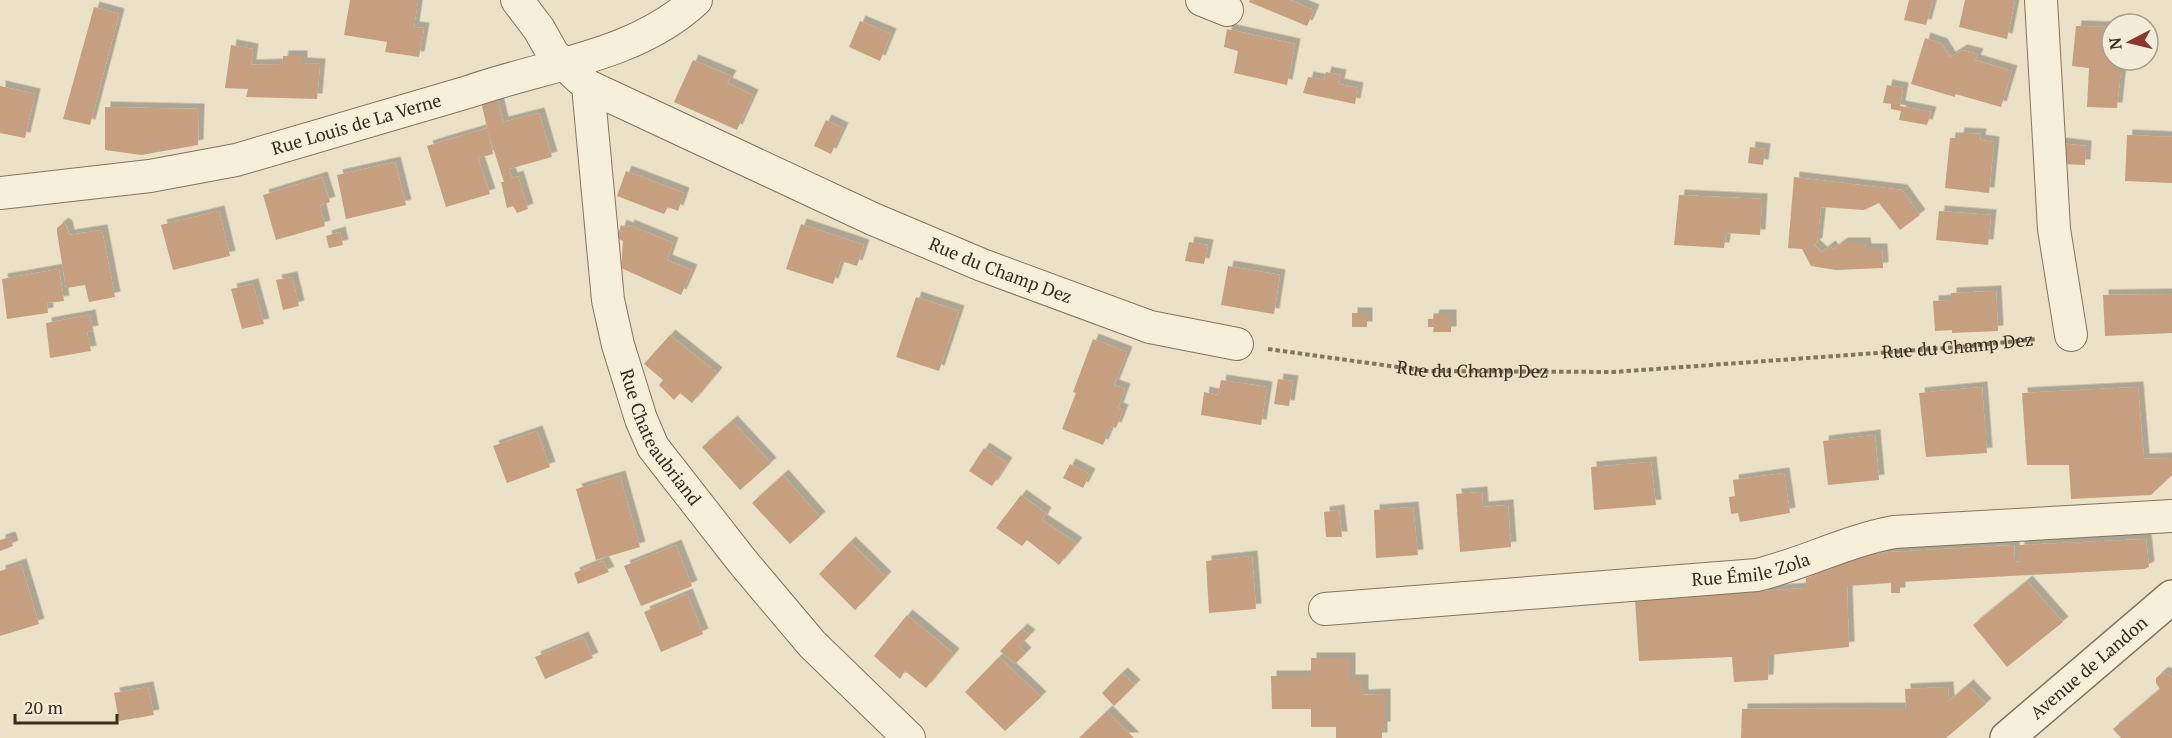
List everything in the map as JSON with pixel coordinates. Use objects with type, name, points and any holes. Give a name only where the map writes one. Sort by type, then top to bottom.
[{"type":"street","points":[[517,0],[539,29],[553,54],[588,86]]},
{"type":"street","name":"Rue Louis de La Verne","points":[[0,193],[150,176],[236,160],[499,81],[564,65],[642,37],[678,16],[696,0]]},
{"type":"street","points":[[2042,0],[2054,229],[2071,336]]},
{"type":"street","name":"Rue du Champ Dez","points":[[588,86],[873,219],[982,265],[1150,327],[1237,344]]},
{"type":"street","name":"Rue Chateaubriand","points":[[588,86],[608,300],[618,345],[641,419],[653,447],[742,561],[812,644],[909,738]]},
{"type":"street","name":"Rue Émile Zola","points":[[1325,609],[1757,575],[1775,571],[1865,538],[1894,532],[2172,516]]},
{"type":"street","name":"Avenue de Landon","points":[[2007,738],[2172,597]]},
{"type":"path","name":"Rue du Champ Dez","points":[[1237,344],[1426,371],[1614,372],[1959,347],[2071,336]]},
{"type":"building","points":[[350,0],[418,0],[414,27],[424,28],[419,57],[385,52],[387,42],[344,35]]},
{"type":"building","points":[[1250,0],[1290,0],[1314,10],[1307,26],[1249,2]]},
{"type":"building","points":[[1909,0],[1933,0],[1926,25],[1904,20]]},
{"type":"building","points":[[1965,0],[2015,0],[2007,39],[1959,27]]},
{"type":"building","points":[[94,7],[119,14],[90,125],[63,119]]},
{"type":"building","points":[[860,21],[891,34],[880,61],[849,47]]},
{"type":"building","points":[[2076,26],[2100,27],[2100,72],[2121,72],[2117,108],[2087,107],[2089,68],[2072,66]]},
{"type":"building","points":[[1227,29],[1295,44],[1287,85],[1234,73],[1238,51],[1224,47]]},
{"type":"building","points":[[1925,38],[1942,44],[1950,57],[1962,50],[1978,54],[1975,60],[2012,71],[2001,107],[1911,84]]},
{"type":"building","points":[[231,45],[253,49],[251,65],[282,64],[283,56],[302,56],[302,63],[320,64],[317,99],[246,97],[248,89],[225,88]]},
{"type":"building","points":[[693,60],[731,76],[727,83],[753,95],[737,130],[674,102]]},
{"type":"building","points":[[1326,72],[1341,75],[1339,84],[1358,88],[1355,104],[1303,93],[1308,77],[1324,80]]},
{"type":"building","points":[[1887,85],[1903,88],[1900,106],[1931,112],[1927,125],[1899,120],[1901,111],[1891,109],[1891,104],[1883,103]]},
{"type":"building","points":[[0,86],[35,94],[25,138],[0,133]]},
{"type":"building","points":[[497,97],[503,122],[539,113],[552,157],[509,169],[512,178],[518,176],[528,209],[517,213],[513,206],[507,208],[501,182],[504,182],[488,132],[493,154],[478,158],[490,194],[446,207],[427,146],[487,128],[481,101]]},
{"type":"building","points":[[105,107],[199,109],[198,145],[141,155],[105,150]]},
{"type":"building","points":[[826,120],[843,128],[831,154],[814,146]]},
{"type":"building","points":[[1959,133],[1981,134],[1980,140],[1994,142],[1989,193],[1945,188],[1950,138],[1958,138]]},
{"type":"building","points":[[2127,135],[2172,137],[2172,183],[2125,181]]},
{"type":"building","points":[[2059,143],[2086,146],[2085,165],[2060,164]]},
{"type":"building","points":[[1750,147],[1765,149],[1763,165],[1748,163]]},
{"type":"building","points":[[395,162],[406,205],[346,219],[337,175]]},
{"type":"building","points":[[626,171],[684,193],[678,211],[668,207],[664,214],[617,196]]},
{"type":"building","points":[[322,177],[330,202],[320,205],[325,226],[276,240],[263,195]]},
{"type":"building","points":[[1794,177],[1902,190],[1920,215],[1900,230],[1879,203],[1864,210],[1821,207],[1817,243],[1814,245],[1822,252],[1830,246],[1833,250],[1842,243],[1865,243],[1866,249],[1882,249],[1883,268],[1836,270],[1811,266],[1802,249],[1788,248]]},
{"type":"building","points":[[1679,195],[1762,199],[1760,235],[1726,233],[1724,248],[1674,245]]},
{"type":"building","points":[[219,211],[230,256],[173,270],[161,225]]},
{"type":"building","points":[[1939,211],[1991,215],[1988,245],[1936,240]]},
{"type":"building","points":[[63,223],[67,226],[69,235],[102,230],[115,297],[89,302],[85,285],[66,288],[57,232],[57,228]]},
{"type":"building","points":[[801,224],[864,245],[857,266],[841,261],[833,284],[786,269]]},
{"type":"building","points":[[621,225],[628,228],[629,225],[673,243],[667,260],[692,270],[681,295],[621,268],[623,241],[617,238]]},
{"type":"building","points":[[340,232],[343,245],[329,248],[326,236]]},
{"type":"building","points":[[1189,242],[1208,245],[1204,264],[1185,261]]},
{"type":"building","points":[[1228,266],[1280,275],[1274,314],[1221,305]]},
{"type":"building","points":[[59,269],[64,301],[47,303],[48,313],[7,319],[2,279]]},
{"type":"building","points":[[292,277],[299,306],[283,310],[276,280]]},
{"type":"building","points":[[253,284],[264,324],[242,329],[231,289]]},
{"type":"building","points":[[1996,291],[1998,331],[1952,333],[1952,330],[1935,331],[1933,301],[1951,300],[1951,293]]},
{"type":"building","points":[[2172,294],[2172,333],[2105,336],[2103,295]]},
{"type":"building","points":[[916,297],[959,311],[939,371],[896,357]]},
{"type":"building","points":[[1352,313],[1367,313],[1367,327],[1352,327]]},
{"type":"building","points":[[90,315],[93,331],[87,332],[91,351],[50,358],[46,323]]},
{"type":"building","points":[[1434,315],[1451,315],[1451,332],[1433,332],[1434,327],[1428,327],[1428,319],[1433,319]]},
{"type":"building","points":[[670,335],[717,373],[692,403],[680,393],[674,400],[659,385],[663,380],[644,364]]},
{"type":"building","points":[[1093,339],[1127,352],[1114,385],[1125,389],[1118,408],[1123,410],[1116,428],[1111,426],[1103,445],[1062,429]]},
{"type":"building","points":[[1278,379],[1293,381],[1289,406],[1274,404]]},
{"type":"building","points":[[1221,380],[1267,387],[1261,425],[1201,415],[1204,392],[1218,395]]},
{"type":"building","points":[[1982,387],[1987,453],[1926,457],[1919,393]]},
{"type":"building","points":[[2138,387],[2144,459],[2172,458],[2172,475],[2151,495],[2071,499],[2069,465],[2027,465],[2022,393]]},
{"type":"building","points":[[732,421],[771,463],[740,490],[702,447]]},
{"type":"building","points":[[537,431],[550,467],[507,483],[493,446]]},
{"type":"building","points":[[1875,435],[1879,480],[1828,485],[1823,441]]},
{"type":"building","points":[[984,448],[1007,463],[992,486],[969,471]]},
{"type":"building","points":[[1651,462],[1656,505],[1594,510],[1591,467]]},
{"type":"building","points":[[1070,464],[1090,474],[1083,488],[1063,478]]},
{"type":"building","points":[[1784,473],[1790,513],[1740,522],[1738,513],[1731,514],[1729,497],[1735,496],[1733,480]]},
{"type":"building","points":[[783,475],[820,517],[790,544],[752,503]]},
{"type":"building","points":[[620,476],[640,547],[596,560],[576,489]]},
{"type":"building","points":[[1482,492],[1483,507],[1508,505],[1511,547],[1460,552],[1456,494]]},
{"type":"building","points":[[1021,495],[1046,513],[1042,520],[1077,543],[1059,565],[1027,540],[1022,546],[996,528]]},
{"type":"building","points":[[1413,507],[1418,555],[1376,558],[1374,510]]},
{"type":"building","points":[[1339,510],[1342,537],[1326,537],[1324,512]]},
{"type":"building","points":[[10,537],[13,546],[0,551],[0,540]]},
{"type":"building","points":[[2146,539],[2149,567],[2144,569],[1900,582],[1900,593],[1891,593],[1891,583],[1847,586],[1849,647],[1769,655],[1768,680],[1734,682],[1732,657],[1639,661],[1635,599],[1806,588],[1806,578],[1873,553],[2014,545],[2015,561],[2019,562],[2019,545]]},
{"type":"building","points":[[850,542],[886,577],[855,610],[819,574]]},
{"type":"building","points":[[676,545],[692,586],[641,606],[624,566]]},
{"type":"building","points":[[1252,556],[1256,609],[1209,613],[1206,561]]},
{"type":"building","points":[[603,561],[609,572],[578,584],[574,573]]},
{"type":"building","points":[[21,564],[39,624],[0,636],[0,571]]},
{"type":"building","points":[[2027,581],[2063,622],[2007,667],[1973,625]]},
{"type":"building","points":[[687,594],[703,634],[661,652],[644,612]]},
{"type":"building","points":[[907,615],[954,654],[926,688],[905,671],[900,679],[874,656]]},
{"type":"building","points":[[1022,629],[1030,635],[1019,646],[1026,653],[1015,664],[1000,651]]},
{"type":"building","points":[[583,637],[593,658],[545,679],[535,657]]},
{"type":"building","points":[[999,657],[1041,697],[1005,731],[965,692]]},
{"type":"building","points":[[1311,658],[1350,658],[1350,680],[1363,680],[1363,695],[1385,694],[1385,727],[1382,727],[1382,738],[1336,738],[1336,727],[1311,727],[1311,709],[1272,709],[1271,676],[1311,676]]},
{"type":"building","points":[[2163,672],[2172,677],[2172,738],[2121,738],[2113,729],[2160,689],[2156,678]]},
{"type":"building","points":[[1122,673],[1135,685],[1114,706],[1102,693]]},
{"type":"building","points":[[1968,685],[1986,704],[1946,738],[1741,738],[1742,709],[1906,708],[1905,689],[1948,687],[1949,701]]},
{"type":"building","points":[[148,687],[154,715],[119,721],[114,693]]},
{"type":"building","points":[[1107,711],[1134,738],[1079,738]]}]
